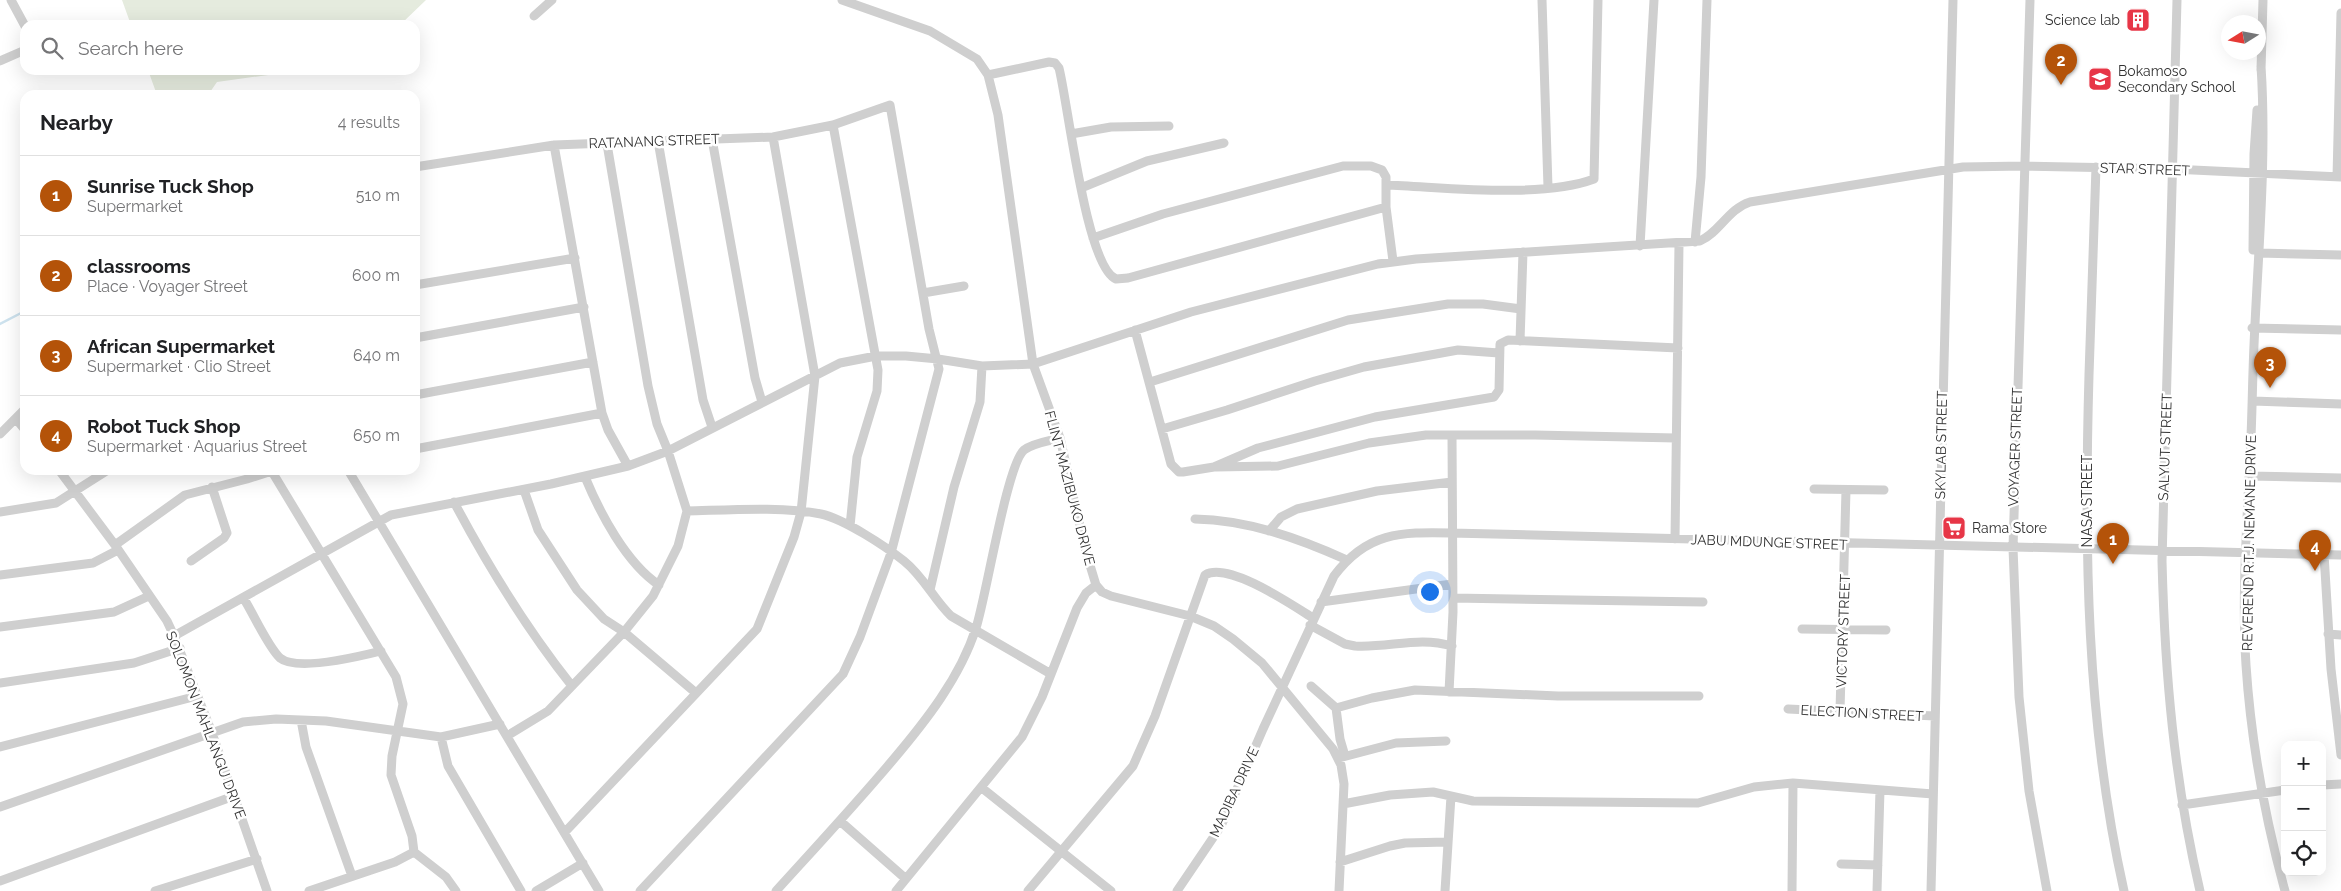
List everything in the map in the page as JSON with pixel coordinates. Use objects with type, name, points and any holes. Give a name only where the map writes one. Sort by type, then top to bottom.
[{"type":"street","points":[[12,0],[22,20]]},
{"type":"street","points":[[534,16],[552,0]]},
{"type":"street","name":"FLINT MAZIBUKO DRIVE","points":[[842,0],[930,31],[973,56],[982,64],[988,75],[998,116],[1033,364],[1060,438],[1086,552],[1096,585]]},
{"type":"street","points":[[1542,0],[1548,188]]},
{"type":"street","points":[[1386,185],[1504,189],[1548,188],[1592,180],[1596,175],[1598,0]]},
{"type":"street","points":[[1640,246],[1654,0]]},
{"type":"street","points":[[174,636],[380,521],[402,512],[524,490],[628,466],[668,451],[840,363],[876,356],[938,359],[982,366],[1033,364],[1135,330],[1285,287],[1393,261],[1696,242],[1701,177],[1707,0]]},
{"type":"street","name":"SKYLAB STREET","points":[[1931,891],[1953,0]]},
{"type":"street","name":"VOYAGER STREET","points":[[2030,0],[2013,548],[2020,707],[2029,791],[2047,891]]},
{"type":"street","name":"SALYUT STREET","points":[[2177,0],[2162,551],[2167,686],[2182,805],[2200,891]]},
{"type":"street","name":"REVEREND R.T.J. NEMANE DRIVE","points":[[2263,0],[2253,401],[2246,553],[2246,665],[2263,792],[2285,891]]},
{"type":"street","points":[[2339,177],[2341,13]]},
{"type":"street","points":[[0,61],[20,52]]},
{"type":"street","points":[[988,75],[1041,63],[1055,64],[1059,68],[1066,97],[1081,188],[1093,238],[1112,278],[1121,280],[1386,207]]},
{"type":"street","name":"RATANANG STREET","points":[[420,166],[554,145],[773,137],[833,125],[890,105],[923,293]]},
{"type":"street","points":[[833,125],[876,356],[876,391],[857,456],[850,526]]},
{"type":"street","points":[[1071,134],[1111,127],[1169,126]]},
{"type":"street","points":[[565,832],[757,629],[794,537],[801,512],[815,376],[773,137]]},
{"type":"street","points":[[712,139],[755,378],[762,402]]},
{"type":"street","points":[[658,141],[703,400],[712,427]]},
{"type":"street","points":[[1081,188],[1147,161],[1224,143]]},
{"type":"street","points":[[507,736],[548,711],[641,612],[659,585],[678,546],[687,511],[668,451],[657,424],[648,386],[607,144]]},
{"type":"street","points":[[554,145],[602,413],[608,430],[628,466]]},
{"type":"street","points":[[1093,238],[1163,214],[1343,166],[1363,165],[1378,168],[1385,174],[1386,207],[1393,261]]},
{"type":"street","name":"STAR STREET","points":[[1696,242],[1708,237],[1729,214],[1745,204],[1948,168],[2096,167],[2339,177]]},
{"type":"street","name":"NASA STREET","points":[[2096,167],[2086,550],[2092,668],[2100,757],[2124,891]]},
{"type":"street","name":"REVEREND R.T.J. NEMANE DRIVE","points":[[2254,328],[2259,253],[2258,174]]},
{"type":"street","points":[[1675,539],[1678,244]]},
{"type":"street","points":[[1520,341],[1523,252]]},
{"type":"street","points":[[2259,253],[2341,256]]},
{"type":"street","points":[[420,284],[575,258]]},
{"type":"street","points":[[640,891],[842,674],[860,637],[891,553],[937,378],[938,359],[932,343],[923,293],[964,286]]},
{"type":"street","points":[[1150,382],[1348,320],[1448,304],[1483,304],[1521,309]]},
{"type":"street","points":[[420,337],[584,307]]},
{"type":"street","points":[[2254,328],[2341,330]]},
{"type":"street","points":[[1135,330],[1171,464],[1174,469],[1183,472],[1214,467],[1278,466],[1381,440],[1452,435],[1676,438]]},
{"type":"street","points":[[1214,467],[1258,448],[1351,423],[1408,410],[1494,397],[1499,390],[1499,352],[1502,342],[1508,340],[1678,348]]},
{"type":"street","points":[[1162,429],[1355,369],[1458,350],[1499,352]]},
{"type":"street","points":[[420,394],[593,362]]},
{"type":"street","points":[[930,590],[954,487],[980,402],[982,366]]},
{"type":"street","points":[[2253,401],[2341,404]]},
{"type":"street","points":[[420,447],[602,413]]},
{"type":"street","points":[[0,434],[20,415]]},
{"type":"street","points":[[16,419],[20,424]]},
{"type":"street","points":[[1449,692],[1453,598],[1452,435]]},
{"type":"street","points":[[776,891],[879,776],[937,704],[950,683],[976,629],[1001,519],[1020,456],[1029,447],[1060,438]]},
{"type":"street","name":"SOLOMON MAHLANGU DRIVE","points":[[62,475],[76,491],[150,596],[180,648],[267,891]]},
{"type":"street","points":[[0,512],[56,503],[100,475]]},
{"type":"street","points":[[0,575],[92,563],[185,495],[247,480],[260,475]]},
{"type":"street","points":[[275,475],[396,677],[403,697],[402,715],[392,756],[391,775],[412,836],[414,852],[446,877],[456,891]]},
{"type":"street","points":[[351,475],[599,891]]},
{"type":"street","points":[[2250,476],[2341,478]]},
{"type":"street","points":[[586,477],[597,506],[630,556],[646,576],[659,585]]},
{"type":"street","points":[[1269,531],[1281,517],[1297,509],[1377,491],[1452,482]]},
{"type":"street","points":[[191,561],[224,538],[227,533],[212,487]]},
{"type":"street","points":[[1814,489],[1884,490]]},
{"type":"street","points":[[524,490],[538,530],[577,590],[604,619],[624,632],[696,694]]},
{"type":"street","name":"VICTORY STREET","points":[[1840,711],[1846,490]]},
{"type":"street","points":[[454,502],[496,580],[546,653],[572,686]]},
{"type":"street","points":[[687,511],[801,512],[821,514],[850,526],[904,561],[922,579],[952,616],[1051,674]]},
{"type":"street","points":[[1195,519],[1235,522],[1269,531],[1347,560]]},
{"type":"street","name":"JABU MDUNGE STREET","points":[[1282,687],[1334,576],[1347,560],[1371,543],[1392,535],[1452,533],[2341,555]]},
{"type":"street","points":[[2324,554],[2328,634],[2338,710],[2341,755]]},
{"type":"street","points":[[1028,891],[1133,766],[1147,738],[1202,580],[1210,572],[1243,579],[1263,588],[1345,644],[1355,646],[1421,640],[1452,646]]},
{"type":"street","points":[[1321,602],[1452,584]]},
{"type":"street","points":[[896,891],[1022,737],[1051,674],[1081,600],[1096,585],[1102,592],[1111,596],[1190,616],[1214,626],[1233,639],[1262,663],[1342,757]]},
{"type":"street","points":[[0,627],[114,612],[150,596]]},
{"type":"street","points":[[244,598],[275,651],[286,661],[295,663],[342,660],[381,651]]},
{"type":"street","points":[[1453,598],[1703,602]]},
{"type":"street","points":[[1802,629],[1886,630]]},
{"type":"street","points":[[2328,634],[2341,635]]},
{"type":"street","points":[[0,684],[134,663],[180,648]]},
{"type":"street","points":[[1311,686],[1336,708],[1343,777],[1339,891]]},
{"type":"street","name":"MADIBA DRIVE","points":[[1177,891],[1221,826],[1282,687]]},
{"type":"street","points":[[1336,708],[1372,698],[1415,690],[1700,696]]},
{"type":"street","points":[[0,748],[197,696]]},
{"type":"street","name":"ELECTION STREET","points":[[1788,709],[1935,716]]},
{"type":"street","points":[[0,807],[243,722],[260,719],[334,722],[441,737],[500,724]]},
{"type":"street","points":[[302,720],[306,747],[352,876]]},
{"type":"street","points":[[441,737],[448,766],[521,891]]},
{"type":"street","points":[[1342,757],[1396,743],[1446,741]]},
{"type":"street","points":[[1343,804],[1401,794],[1433,792],[1465,800],[1481,801],[1698,803],[1754,787],[1794,783],[1933,794]]},
{"type":"street","points":[[1792,891],[1794,783]]},
{"type":"street","points":[[2326,785],[2341,784]]},
{"type":"street","points":[[982,788],[1111,891]]},
{"type":"street","points":[[1877,891],[1880,790]]},
{"type":"street","points":[[2182,805],[2281,790]]},
{"type":"street","points":[[0,881],[234,796]]},
{"type":"street","points":[[1445,891],[1446,842],[1451,796]]},
{"type":"street","points":[[840,821],[906,879]]},
{"type":"street","points":[[1340,862],[1404,843],[1446,842]]},
{"type":"street","points":[[310,891],[395,862],[414,852]]},
{"type":"street","points":[[156,891],[257,859]]},
{"type":"street","points":[[536,891],[583,863]]},
{"type":"street","points":[[1841,864],[1878,865]]},
{"type":"shaded area","points":[[122,0],[426,0],[405,20],[129,20]]},
{"type":"shaded area","points":[[150,75],[268,75],[217,82],[211,90],[155,90]]},
{"type":"waterway","points":[[0,324],[20,314]]},
{"type":"place","name":"Science lab","points":[[2138,20]]},
{"type":"place","name":"Bokamoso Secondary School","points":[[2100,79]]},
{"type":"place","name":"classrooms","points":[[2061,85]]},
{"type":"place","name":"African Supermarket","points":[[2270,388]]},
{"type":"place","name":"Rama Store","points":[[1954,528]]},
{"type":"place","name":"Sunrise Tuck Shop","points":[[2113,564]]},
{"type":"place","name":"Robot Tuck Shop","points":[[2315,571]]}]
